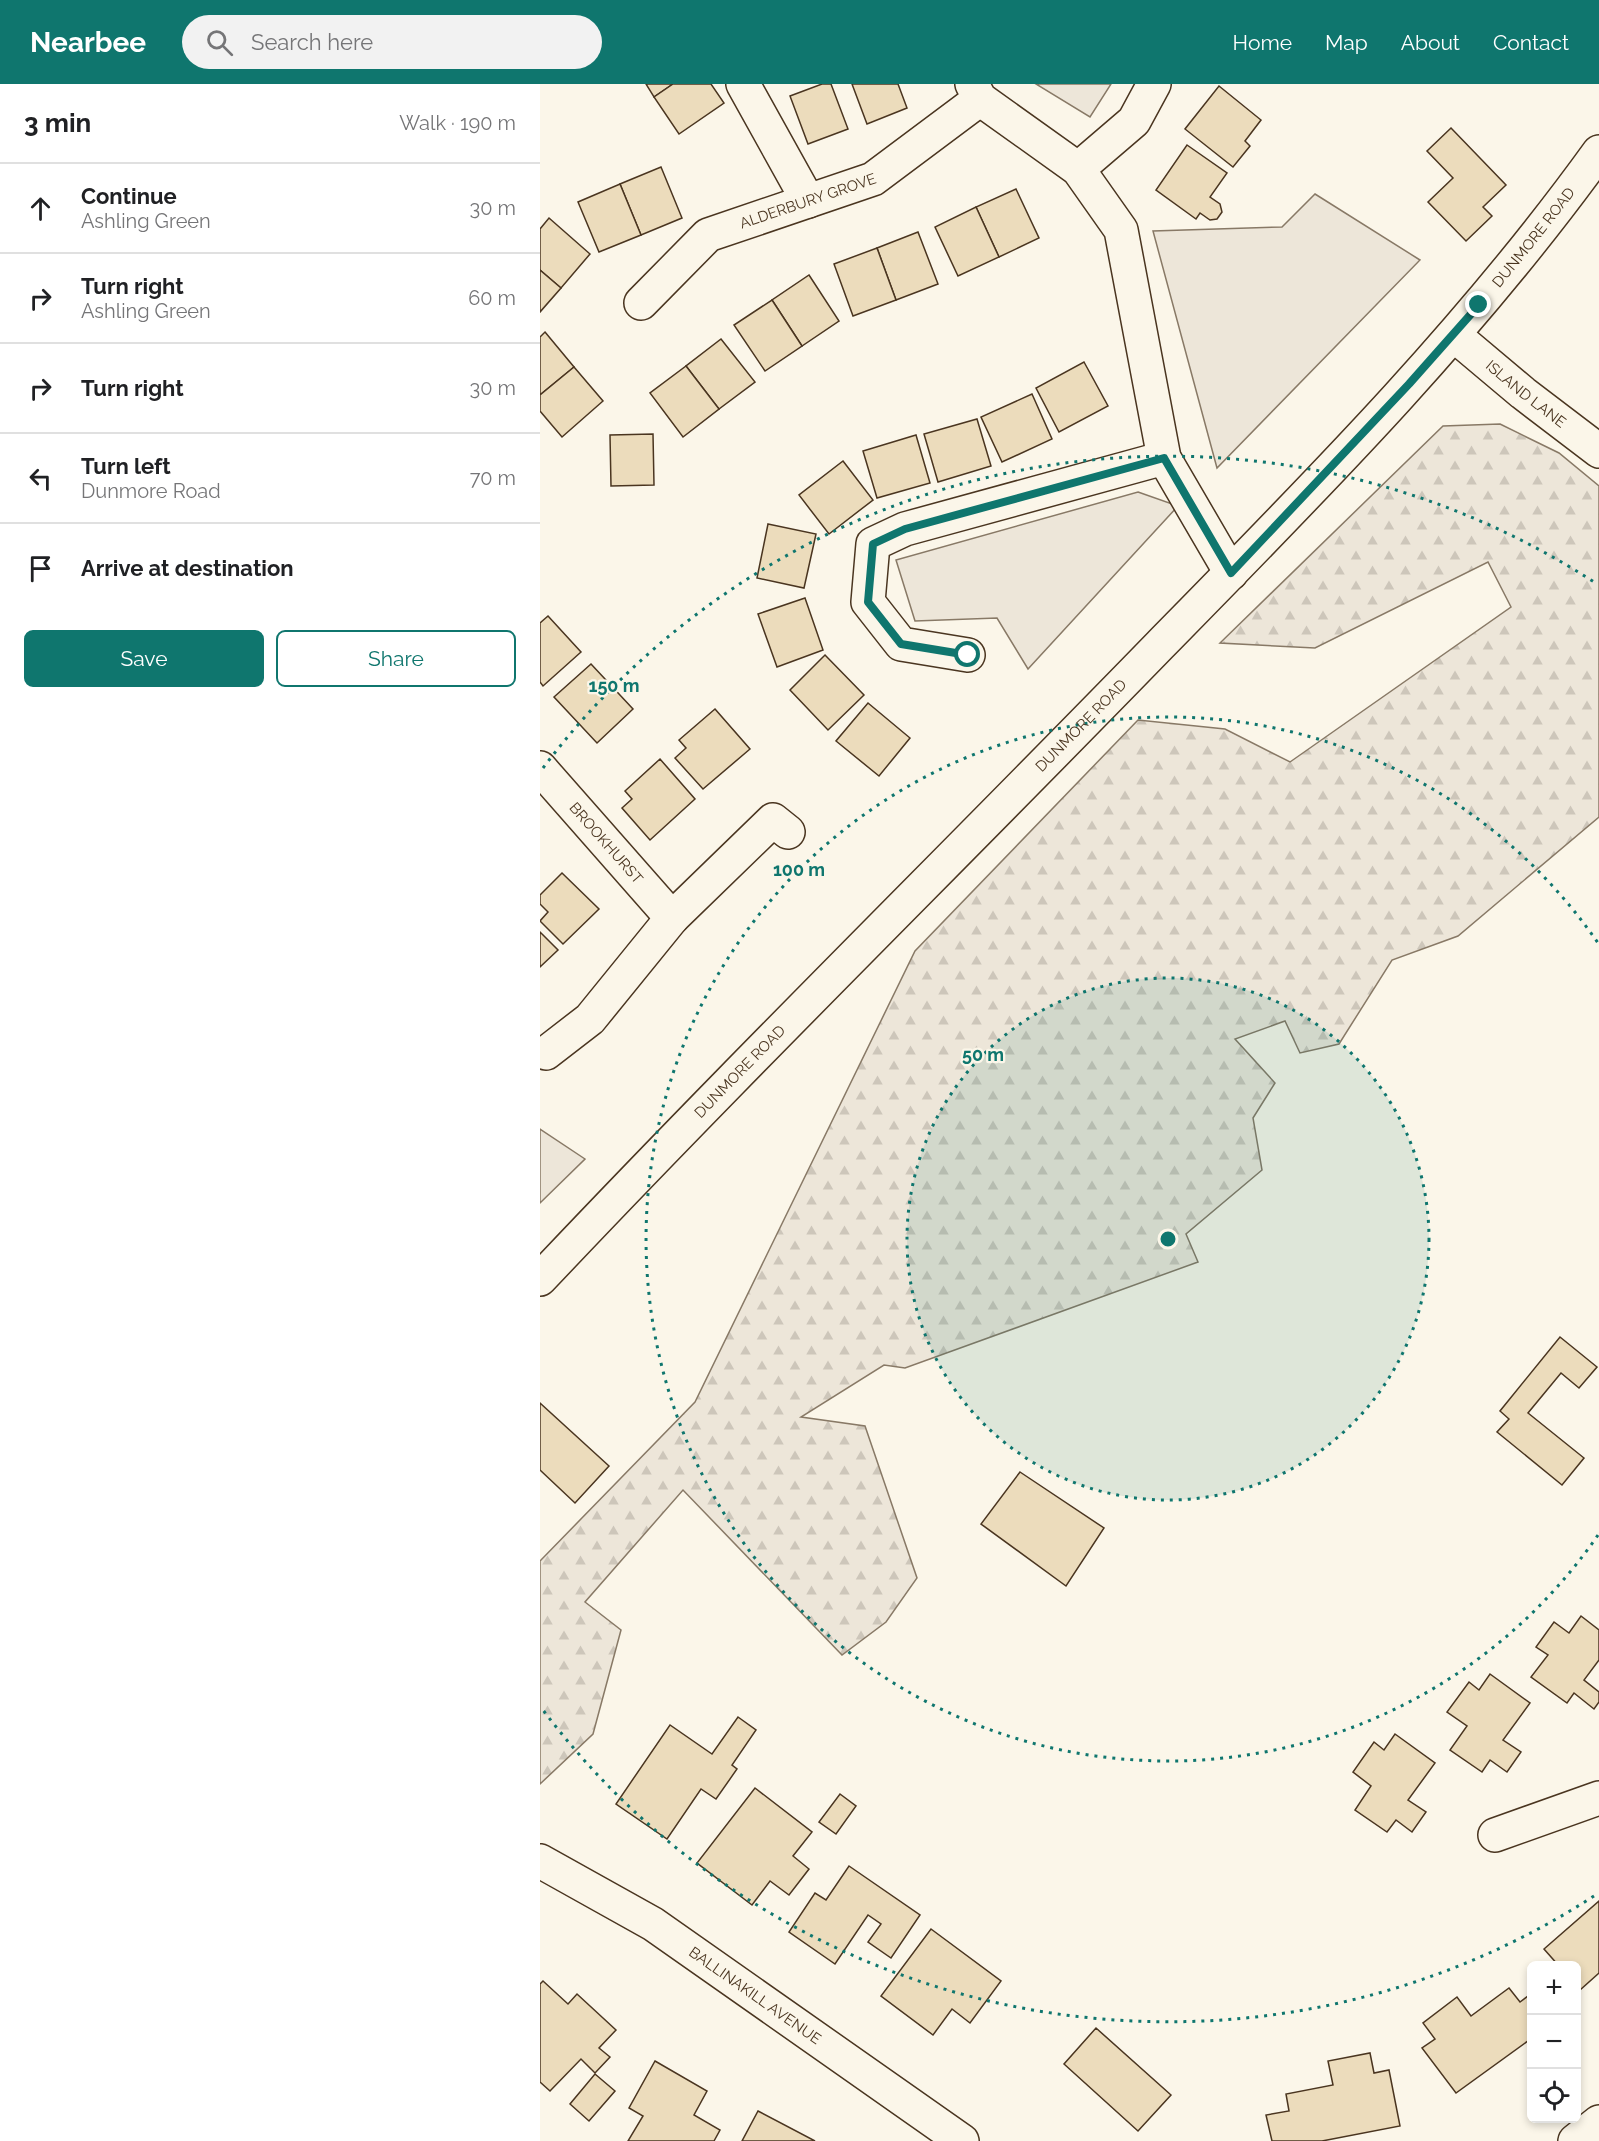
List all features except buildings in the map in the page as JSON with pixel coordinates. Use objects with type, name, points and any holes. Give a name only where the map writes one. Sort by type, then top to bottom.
[{"type":"street","points":[[743,84],[808,201]]},
{"type":"street","points":[[1078,169],[1134,121],[1154,84]]},
{"type":"street","points":[[976,92],[1078,169],[1121,230],[1164,458],[1231,573]]},
{"type":"street","name":"ALDERBURY GROVE","points":[[641,303],[708,235],[873,179],[976,92]]},
{"type":"street","name":"DUNMORE ROAD","points":[[540,1279],[1231,573],[1325,474],[1454,335],[1599,152]]},
{"type":"street","name":"ISLAND LANE","points":[[1454,335],[1523,393],[1599,451]]},
{"type":"street","points":[[968,655],[901,644],[868,602],[873,544],[905,529],[1164,458]]},
{"type":"street","name":"BROOKHURST","points":[[540,768],[672,918]]},
{"type":"street","points":[[546,1053],[590,1019],[672,918],[773,820],[788,832]]},
{"type":"street","points":[[1495,1835],[1599,1798]]},
{"type":"street","name":"BALLINAKILL AVENUE","points":[[540,1861],[653,1924],[962,2141]]},
{"type":"street","points":[[1575,2141],[1599,2122]]},
{"type":"green space","points":[[1036,84],[1111,84],[1090,117]]},
{"type":"green space","points":[[1315,194],[1420,260],[1217,468],[1153,231],[1282,227]]},
{"type":"green space","points":[[1500,424],[1559,453],[1599,486],[1599,817],[1458,936],[1392,960],[1339,1044],[1300,1053],[1285,1021],[1235,1039],[1275,1083],[1253,1118],[1262,1170],[1186,1234],[1198,1262],[905,1368],[884,1365],[801,1417],[865,1426],[917,1578],[886,1622],[842,1655],[683,1490],[585,1602],[621,1630],[593,1734],[540,1784],[540,1561],[695,1402],[915,951],[1138,720],[1225,729],[1290,762],[1511,607],[1488,562],[1315,648],[1220,643],[1443,426]]},
{"type":"green space","points":[[1138,492],[1178,506],[1028,669],[997,618],[915,621],[896,560]]},
{"type":"green space","points":[[540,1129],[585,1159],[540,1203]]},
{"type":"route","points":[[968,655],[901,644],[868,602],[873,544],[905,529],[1164,458],[1231,573],[1318,483],[1479,305]]}]
